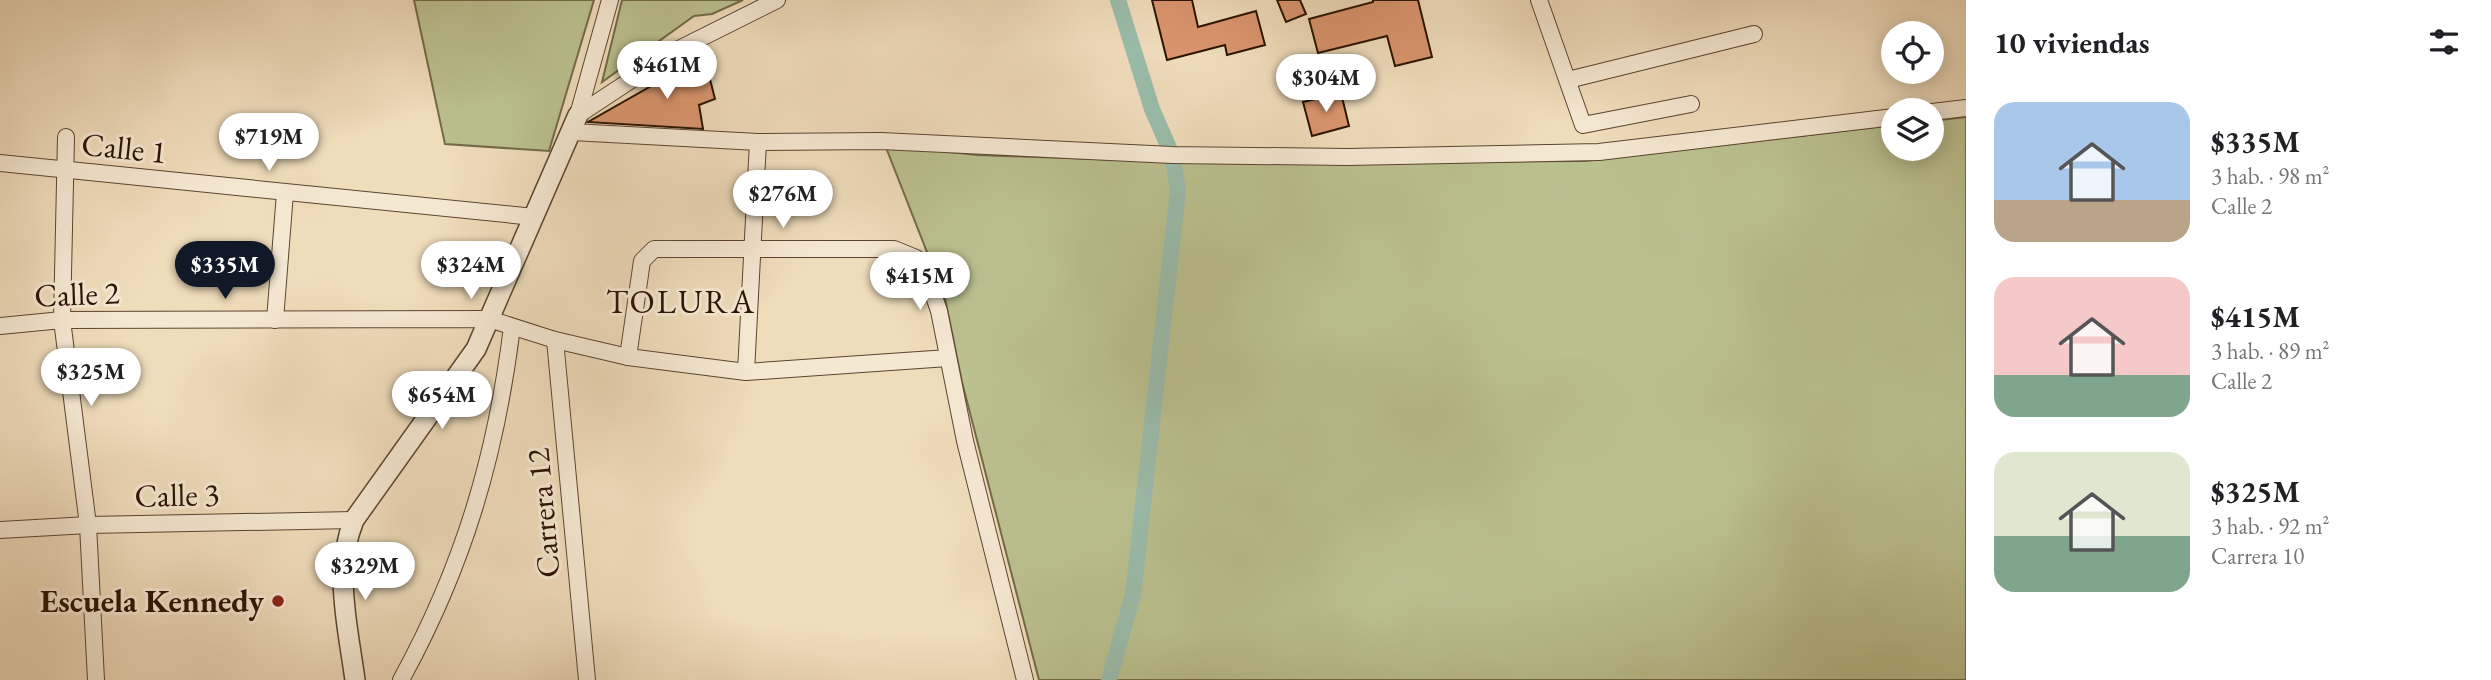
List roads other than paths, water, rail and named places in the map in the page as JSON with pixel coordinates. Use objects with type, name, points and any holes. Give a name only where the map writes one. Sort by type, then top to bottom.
[{"type":"street","points":[[355,680],[342,575],[344,545],[354,520],[475,349],[575,124],[610,0]]},
{"type":"street","points":[[575,124],[675,51],[777,0]]},
{"type":"street","points":[[1539,0],[1583,125],[1691,104]]},
{"type":"street","points":[[1567,80],[1754,34]]},
{"type":"street","points":[[1944,111],[1966,108]]},
{"type":"street","points":[[575,124],[758,142],[881,141],[1172,155],[1347,157],[1585,153],[1881,119]]},
{"type":"street","points":[[66,137],[62,320],[88,525],[96,680]]},
{"type":"street","points":[[746,372],[758,142]]},
{"type":"street","name":"Calle 1","points":[[0,163],[534,217]]},
{"type":"street","points":[[275,320],[285,193]]},
{"type":"street","points":[[628,358],[642,261],[654,250],[894,249],[916,258],[929,282],[965,441],[1025,680]]},
{"type":"street","name":"Calle 2","points":[[0,326],[62,320],[489,319],[555,341],[628,358],[746,372],[948,358]]},
{"type":"street","points":[[401,680],[453,574],[475,514],[492,453],[512,327]]},
{"type":"street","name":"Carrera 12","points":[[555,341],[587,680]]},
{"type":"street","name":"Calle 3","points":[[0,530],[88,525],[354,520]]},
{"type":"waterway","points":[[1109,680],[1133,595],[1178,190],[1172,155],[1152,109],[1118,0]]},
{"type":"place","name":"Escuela Kennedy","points":[[278,601]]},
{"type":"district","name":"TOLURA","points":[[681,301]]}]
